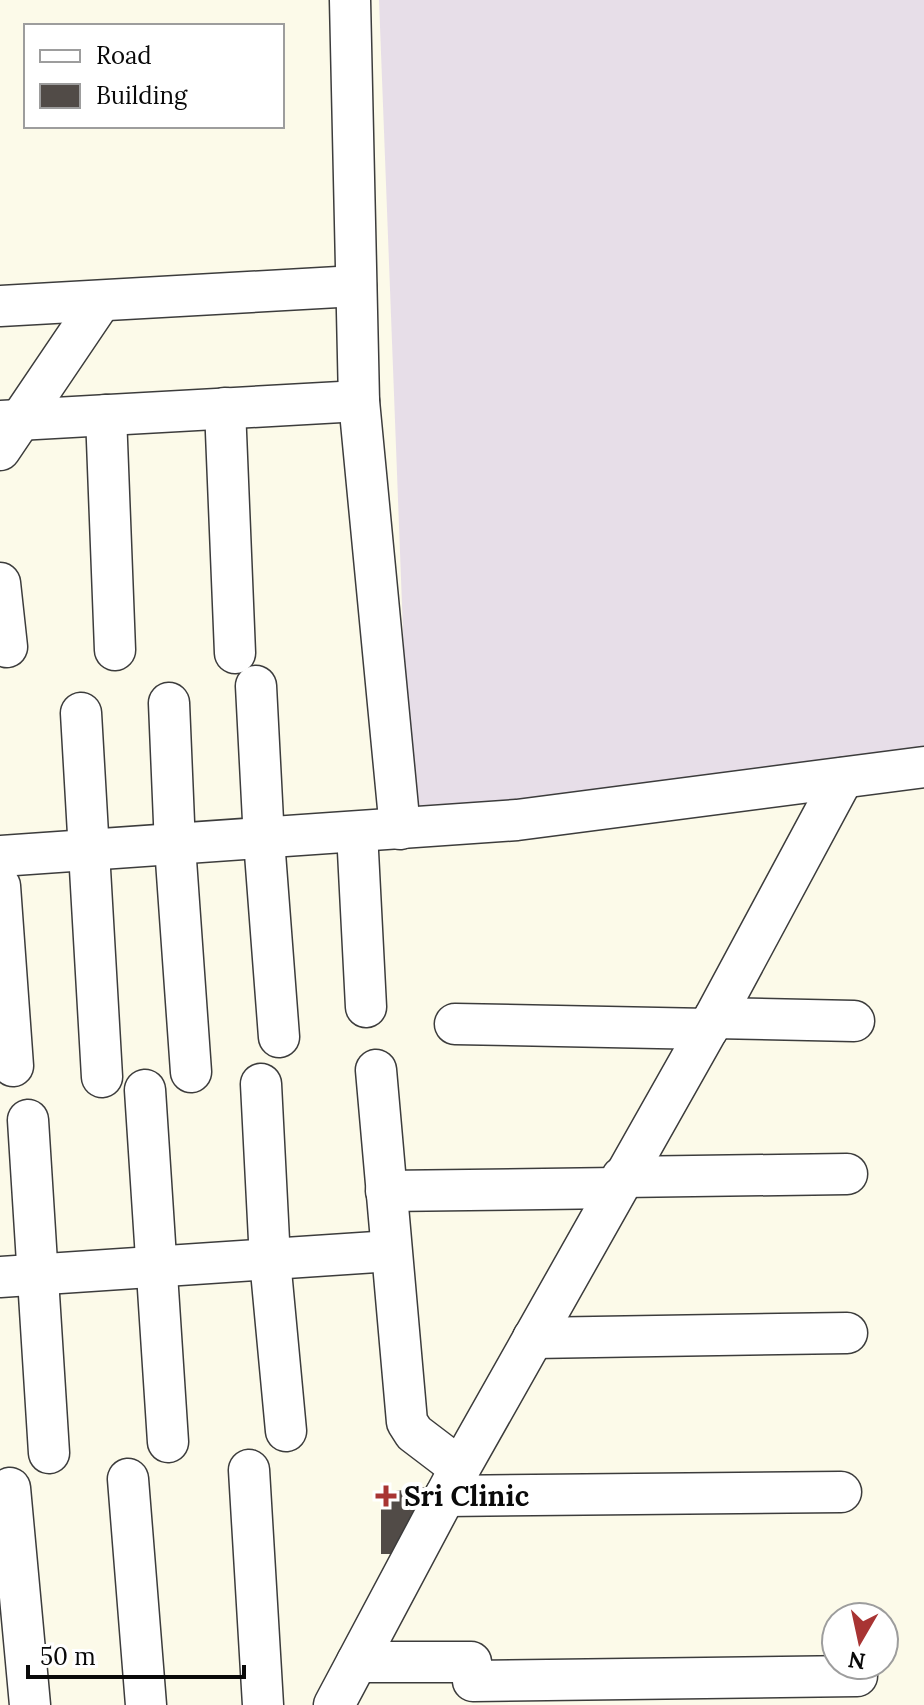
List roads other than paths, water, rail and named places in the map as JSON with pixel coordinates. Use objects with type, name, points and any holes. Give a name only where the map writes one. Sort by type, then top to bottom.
[{"type":"street","points":[[350,0],[359,401],[400,829]]},
{"type":"street","points":[[0,306],[356,286]]},
{"type":"street","points":[[6,430],[100,302]]},
{"type":"street","points":[[6,430],[106,415],[359,401]]},
{"type":"street","points":[[225,408],[235,653]]},
{"type":"street","points":[[106,415],[115,650]]},
{"type":"street","points":[[0,583],[7,647]]},
{"type":"street","points":[[256,686],[279,1037]]},
{"type":"street","points":[[169,703],[175,846],[191,1072]]},
{"type":"street","points":[[81,713],[102,1077]]},
{"type":"street","points":[[0,856],[517,820],[924,767]]},
{"type":"street","points":[[334,1705],[453,1482],[711,1023],[843,778]]},
{"type":"street","points":[[357,832],[366,1007]]},
{"type":"street","points":[[0,886],[13,1066]]},
{"type":"street","points":[[455,1024],[854,1021]]},
{"type":"street","points":[[376,1070],[407,1422],[453,1482]]},
{"type":"street","points":[[261,1084],[270,1260],[286,1431]]},
{"type":"street","points":[[145,1090],[168,1442]]},
{"type":"street","points":[[28,1120],[19,1276],[49,1453]]},
{"type":"street","points":[[386,1191],[847,1174]]},
{"type":"street","points":[[19,1276],[391,1251]]},
{"type":"street","points":[[533,1338],[847,1333]]},
{"type":"street","points":[[249,1470],[263,1705]]},
{"type":"street","points":[[128,1479],[146,1705]]},
{"type":"street","points":[[453,1482],[841,1492]]},
{"type":"street","points":[[10,1488],[30,1705]]},
{"type":"street","points":[[357,1662],[465,1661],[471,1662],[473,1681],[820,1676]]},
{"type":"place","name":"Sri Clinic","points":[[386,1496]]}]
